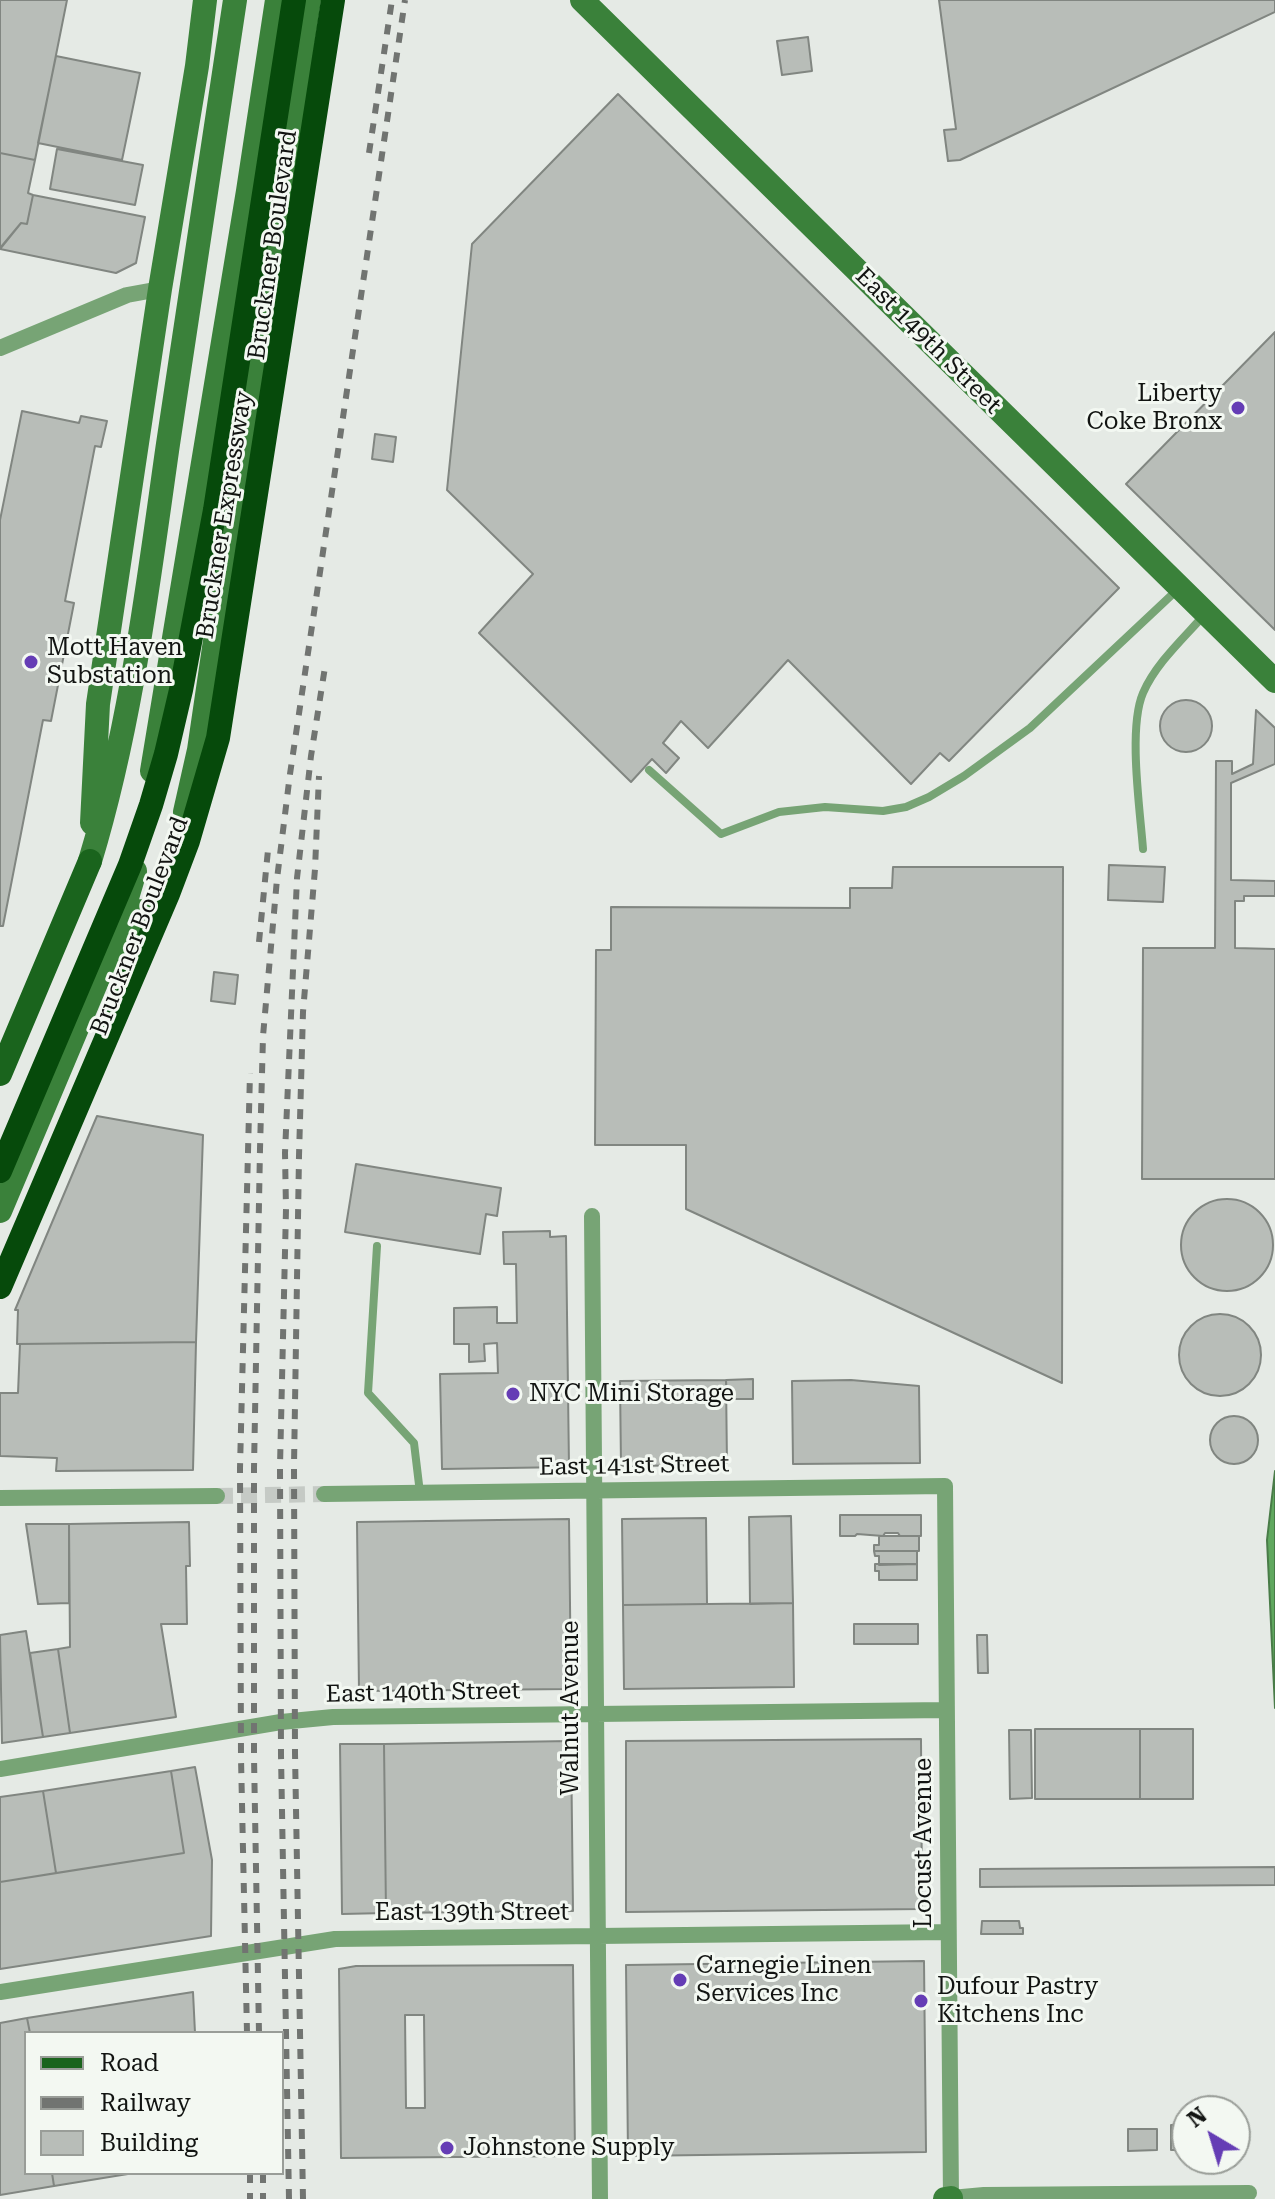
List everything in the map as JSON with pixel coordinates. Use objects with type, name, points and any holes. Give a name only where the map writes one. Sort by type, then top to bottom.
[{"type":"highway","name":"Bruckner Expressway","points":[[0,1171],[130,865],[166,754],[215,510],[294,0]]},
{"type":"highway","name":"Bruckner Expressway","points":[[0,1287],[168,894],[188,841],[218,738],[333,0]]},
{"type":"main road","points":[[90,861],[98,704],[205,0]]},
{"type":"main road","points":[[0,1074],[90,861],[109,799],[154,541],[235,0]]},
{"type":"main road","name":"Bruckner Boulevard","points":[[0,1211],[115,938],[132,885],[277,0]]},
{"type":"main road","name":"Bruckner Boulevard","points":[[0,1265],[170,862],[191,790],[309,0]]},
{"type":"main road","name":"East 149th Street","points":[[582,0],[1275,681]]},
{"type":"main road","points":[[195,511],[253,380]]},
{"type":"main road","points":[[124,975],[140,903],[137,862]]},
{"type":"main road","points":[[945,2199],[951,2199]]},
{"type":"street","points":[[0,348],[127,295],[160,289]]},
{"type":"street","name":"Walnut Avenue","points":[[592,1216],[600,2199]]},
{"type":"street","name":"East 141st Street","points":[[324,1494],[945,1486]]},
{"type":"street","name":"Locust Avenue","points":[[945,1486],[951,2199]]},
{"type":"street","points":[[0,1498],[217,1496]]},
{"type":"street","name":"East 140th Street","points":[[0,1769],[307,1718],[946,1710]]},
{"type":"street","name":"East 139th Street","points":[[0,1992],[335,1939],[948,1932]]},
{"type":"street","points":[[951,2199],[984,2195],[1249,2193]]},
{"type":"lane","points":[[649,770],[721,834],[779,812],[825,807],[883,811],[906,807],[964,776],[1030,728],[1179,587]]},
{"type":"lane","points":[[1143,849],[1136,749],[1138,712],[1143,693],[1164,660],[1206,614]]},
{"type":"lane","points":[[377,1246],[368,1393],[414,1443],[420,1493]]},
{"type":"shaded area","points":[[1275,1471],[1275,1708],[1267,1540]]},
{"type":"building","points":[[0,0],[67,0],[35,160],[0,153]]},
{"type":"building","points":[[939,0],[1275,0],[1275,12],[960,160],[948,161],[944,130],[956,129]]},
{"type":"building","points":[[808,37],[812,71],[782,75],[777,41]]},
{"type":"building","points":[[56,56],[140,73],[122,160],[38,143]]},
{"type":"building","points":[[618,94],[1119,588],[949,761],[940,753],[911,784],[788,660],[708,748],[681,721],[663,743],[679,758],[666,773],[652,759],[631,782],[479,633],[533,574],[447,490],[472,244]]},
{"type":"building","points":[[57,149],[143,165],[135,205],[50,189]]},
{"type":"building","points":[[0,153],[35,160],[28,193],[33,195],[27,224],[21,223],[0,248]]},
{"type":"building","points":[[33,195],[145,217],[136,263],[116,273],[0,249],[21,223],[27,224]]},
{"type":"building","name":"Liberty Coke Bronx","points":[[1275,332],[1275,630],[1126,484]]},
{"type":"building","name":"Mott Haven Substation","points":[[22,411],[79,423],[81,416],[107,421],[101,447],[95,446],[65,601],[74,603],[51,721],[43,720],[3,926],[0,926],[0,520]]},
{"type":"building","points":[[375,434],[396,437],[393,462],[372,459]]},
{"type":"building","points":[[1186,700],[1204,708],[1212,726],[1204,744],[1186,752],[1168,744],[1160,726],[1168,708]]},
{"type":"building","points":[[1256,710],[1275,728],[1275,764],[1231,783],[1231,880],[1275,881],[1275,896],[1244,896],[1244,901],[1235,901],[1235,948],[1275,949],[1275,1179],[1142,1179],[1143,948],[1215,948],[1216,761],[1232,761],[1232,774],[1253,764]]},
{"type":"building","points":[[1109,865],[1165,867],[1163,902],[1108,900]]},
{"type":"building","points":[[893,867],[1063,867],[1062,1383],[686,1209],[686,1145],[595,1145],[596,950],[611,950],[611,907],[850,908],[850,888],[892,888]]},
{"type":"building","points":[[214,972],[238,975],[235,1004],[211,1001]]},
{"type":"building","points":[[97,1116],[203,1135],[196,1342],[17,1344],[18,1310],[15,1310]]},
{"type":"building","points":[[356,1164],[501,1188],[497,1216],[486,1214],[480,1254],[345,1232]]},
{"type":"building","points":[[1227,1199],[1245,1202],[1260,1212],[1270,1227],[1273,1245],[1270,1263],[1260,1278],[1245,1288],[1227,1291],[1209,1288],[1194,1278],[1184,1263],[1181,1245],[1184,1227],[1194,1212],[1209,1202]]},
{"type":"building","points":[[550,1231],[550,1237],[566,1236],[569,1467],[442,1469],[440,1374],[498,1373],[497,1343],[484,1344],[485,1361],[469,1362],[469,1344],[454,1344],[454,1308],[497,1307],[497,1323],[517,1323],[516,1264],[504,1264],[503,1232]]},
{"type":"building","points":[[1212,1314],[1228,1314],[1243,1321],[1254,1332],[1261,1355],[1258,1371],[1249,1384],[1228,1396],[1212,1396],[1197,1389],[1186,1378],[1179,1363],[1179,1347],[1186,1332],[1197,1321]]},
{"type":"building","points":[[196,1342],[193,1470],[56,1471],[57,1458],[0,1456],[0,1393],[18,1393],[20,1344]]},
{"type":"building","points":[[753,1379],[753,1399],[727,1399],[726,1380]]},
{"type":"building","points":[[726,1380],[727,1465],[621,1466],[620,1381]]},
{"type":"building","points":[[851,1380],[919,1386],[920,1463],[793,1464],[792,1381]]},
{"type":"building","points":[[1234,1416],[1251,1423],[1258,1440],[1251,1457],[1234,1464],[1217,1457],[1210,1440],[1217,1423]]},
{"type":"building","points":[[840,1515],[921,1515],[921,1536],[885,1533],[883,1536],[840,1536]]},
{"type":"building","points":[[791,1516],[793,1603],[750,1604],[749,1517]]},
{"type":"building","points":[[706,1518],[707,1604],[623,1605],[622,1519]]},
{"type":"building","points":[[569,1519],[571,1689],[359,1691],[357,1522]]},
{"type":"building","points":[[189,1522],[187,1624],[161,1624],[176,1717],[70,1733],[58,1649],[70,1647],[69,1524]]},
{"type":"building","points":[[26,1524],[69,1524],[69,1603],[38,1604]]},
{"type":"building","points":[[879,1536],[919,1536],[919,1551],[874,1551],[874,1545],[879,1545]]},
{"type":"building","points":[[874,1551],[917,1551],[917,1564],[879,1565],[879,1556],[875,1556]]},
{"type":"building","points":[[875,1564],[917,1564],[917,1580],[879,1580]]},
{"type":"building","points":[[793,1603],[794,1687],[624,1689],[623,1605]]},
{"type":"building","points":[[854,1624],[918,1624],[918,1644],[854,1644]]},
{"type":"building","points":[[26,1631],[43,1737],[2,1743],[0,1635]]},
{"type":"building","points":[[977,1635],[987,1635],[988,1673],[978,1673]]},
{"type":"building","points":[[58,1649],[70,1733],[43,1737],[30,1653]]},
{"type":"building","points":[[1035,1729],[1140,1729],[1140,1799],[1035,1799]]},
{"type":"building","points":[[1140,1729],[1193,1729],[1193,1799],[1140,1799]]},
{"type":"building","points":[[1009,1730],[1031,1730],[1032,1798],[1010,1799]]},
{"type":"building","points":[[921,1739],[922,1909],[626,1912],[626,1741]]},
{"type":"building","points":[[571,1741],[573,1911],[386,1913],[384,1744]]},
{"type":"building","points":[[340,1744],[384,1744],[386,1913],[342,1914]]},
{"type":"building","points":[[195,1767],[212,1860],[211,1936],[0,1969],[0,1882],[184,1853],[171,1771]]},
{"type":"building","points":[[171,1771],[184,1853],[56,1873],[43,1791]]},
{"type":"building","points":[[43,1791],[56,1873],[0,1882],[0,1797]]},
{"type":"building","points":[[1275,1867],[1275,1885],[980,1887],[980,1869]]},
{"type":"building","points":[[982,1921],[1019,1921],[1023,1934],[981,1934]]},
{"type":"building","points":[[924,1961],[926,2152],[628,2156],[626,1965]]},
{"type":"building","points":[[573,1965],[575,2156],[341,2158],[339,1969],[356,1966]],"holes":[[[405,2015],[424,2015],[425,2108],[406,2108]]]},
{"type":"building","points":[[193,1992],[195,2031],[30,2031],[27,2018]]},
{"type":"building","points":[[27,2018],[30,2031],[24,2031],[24,2175],[52,2175],[54,2186],[0,2195],[0,2023]]},
{"type":"building","points":[[1128,2129],[1157,2129],[1157,2150],[1128,2151]]},
{"type":"building","points":[[52,2175],[122,2175],[54,2186]]},
{"type":"tunnel","points":[[217,1496],[324,1494]]},
{"type":"railway","points":[[369,153],[392,0]]},
{"type":"railway","points":[[259,2031],[254,1757],[254,1468],[263,1036],[290,774],[405,0]]},
{"type":"railway","points":[[289,2199],[281,1755],[280,1466],[285,1153],[297,878],[325,667]]},
{"type":"railway","points":[[303,2199],[295,1753],[294,1466],[303,1012],[319,776]]},
{"type":"railway","points":[[259,942],[268,850]]},
{"type":"railway","points":[[247,2031],[241,1758],[240,1468],[250,1073]]},
{"type":"railway","points":[[250,2175],[250,2199]]},
{"type":"railway","points":[[263,2175],[263,2199]]},
{"type":"place","name":"Liberty Coke Bronx","points":[[1238,408]]},
{"type":"place","name":"Mott Haven Substation","points":[[31,662]]},
{"type":"place","name":"NYC Mini Storage","points":[[513,1394]]},
{"type":"place","name":"Carnegie Linen Services Inc","points":[[680,1980]]},
{"type":"place","name":"Dufour Pastry Kitchens Inc","points":[[921,2001]]},
{"type":"place","name":"Johnstone Supply","points":[[447,2148]]}]
